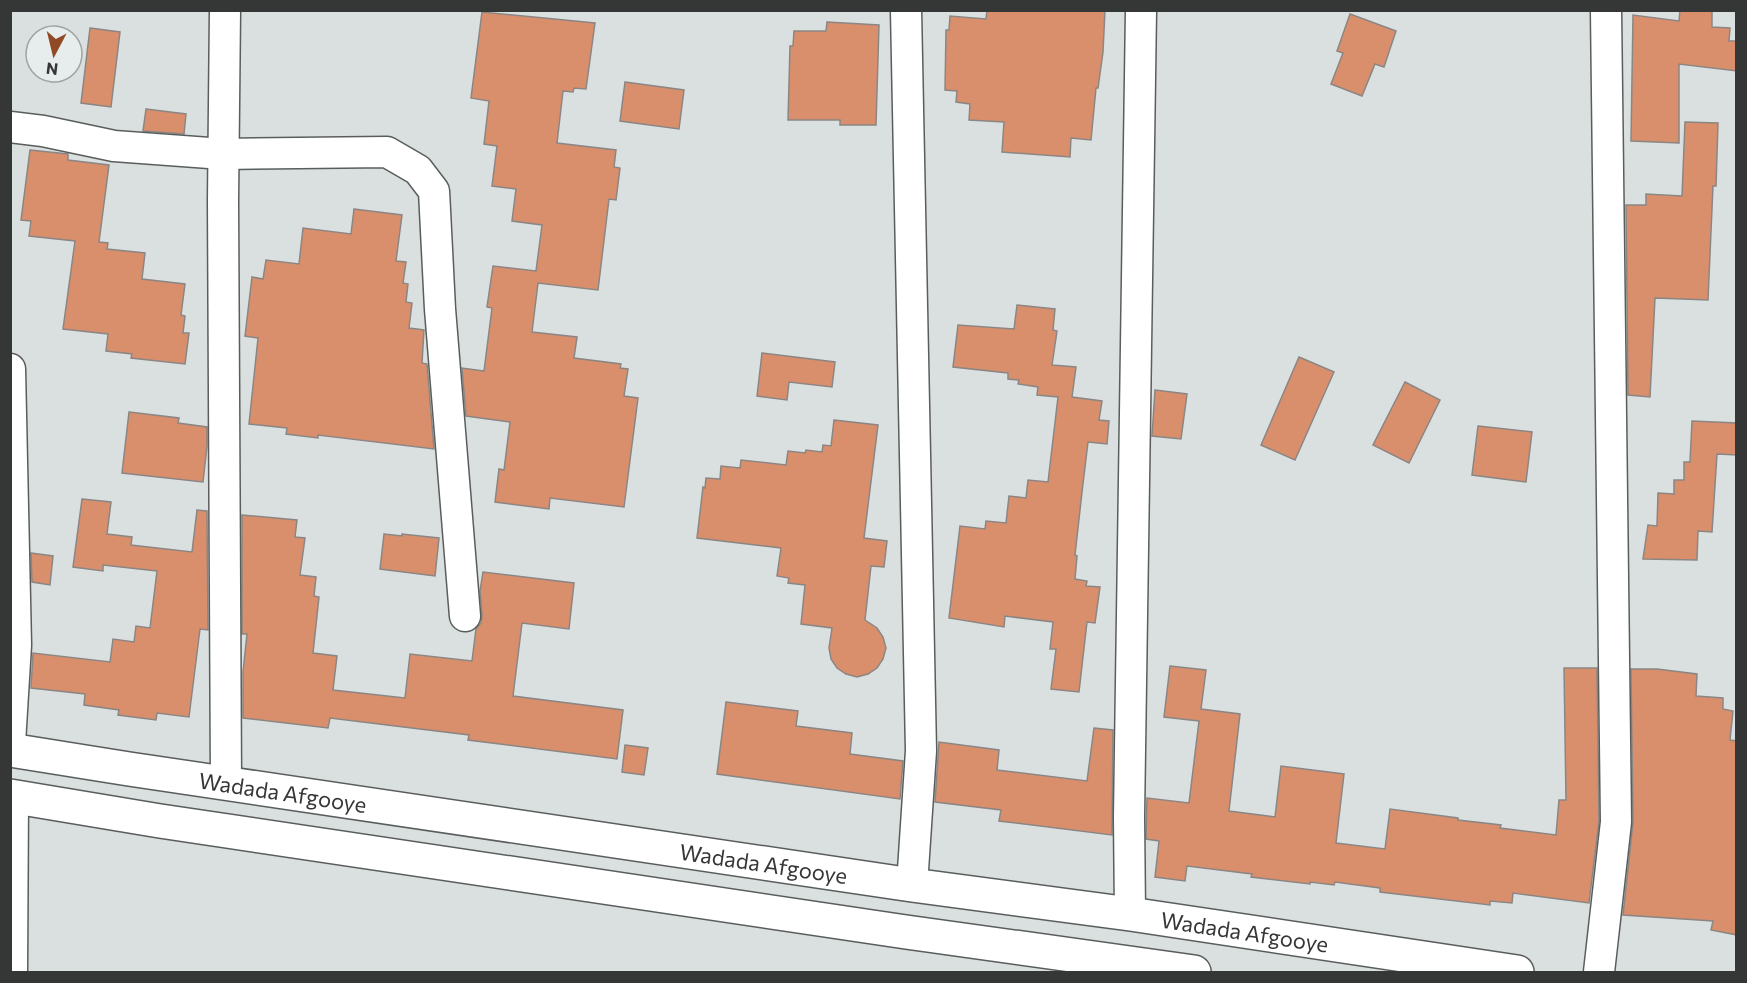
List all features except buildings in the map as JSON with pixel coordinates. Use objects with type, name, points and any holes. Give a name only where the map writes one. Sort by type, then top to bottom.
[{"type":"highway","name":"Wadada Afgooye","points":[[10,750],[912,885],[1130,914],[1517,972]]},
{"type":"highway","name":"Wadada Afgooye","points":[[11,796],[160,821],[906,932],[1194,972]]},
{"type":"street","points":[[225,10],[223,154],[226,783]]},
{"type":"street","points":[[906,10],[921,751],[912,885]]},
{"type":"street","points":[[1130,914],[1129,817],[1141,10]]},
{"type":"street","points":[[1599,972],[1616,822],[1606,10]]},
{"type":"street","points":[[10,127],[43,131],[114,146],[223,154],[387,152],[418,170],[434,190],[440,309],[465,616]]},
{"type":"street","points":[[10,369],[16,645],[10,742]]},
{"type":"street","points":[[11,796],[12,972]]}]
